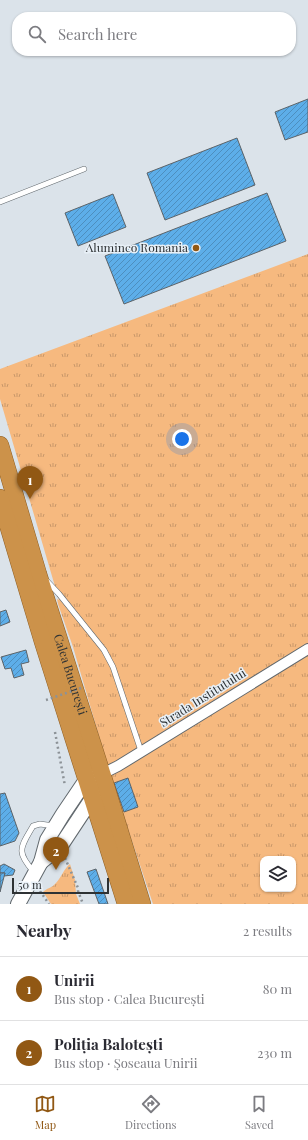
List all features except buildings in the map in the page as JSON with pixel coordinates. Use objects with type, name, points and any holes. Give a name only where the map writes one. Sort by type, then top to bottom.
[{"type":"highway","name":"Calea București","points":[[0,445],[38,574],[106,775],[142,904]]},
{"type":"highway","name":"Calea București","points":[[2,509],[126,904]]},
{"type":"main road","points":[[18,904],[38,867],[47,840],[86,780],[106,775]]},
{"type":"main road","points":[[38,867],[60,847],[106,775]]},
{"type":"street","name":"Strada Institutului","points":[[106,775],[141,751],[308,649]]},
{"type":"lane","points":[[0,202],[84,169]]},
{"type":"lane","points":[[38,574],[59,594],[104,650],[113,667],[141,751]]},
{"type":"lane","points":[[38,867],[26,863],[22,855],[22,846],[33,826],[40,824],[55,826]]},
{"type":"path","points":[[46,700],[84,687]]},
{"type":"path","points":[[54,729],[66,789]]},
{"type":"path","points":[[60,847],[78,888],[78,894],[83,904]]},
{"type":"green space","points":[[308,254],[308,904],[153,904],[113,784],[73,647],[58,604],[57,599],[59,600],[0,399],[0,369]]},
{"type":"green space","points":[[70,864],[75,880],[76,894],[80,904],[51,904],[43,892],[56,883]]},
{"type":"place","name":"Aluminco Romania","points":[[196,248]]},
{"type":"place","name":"Unirii","points":[[30,499]]},
{"type":"place","name":"Poliția Balotești","points":[[56,870]]}]
